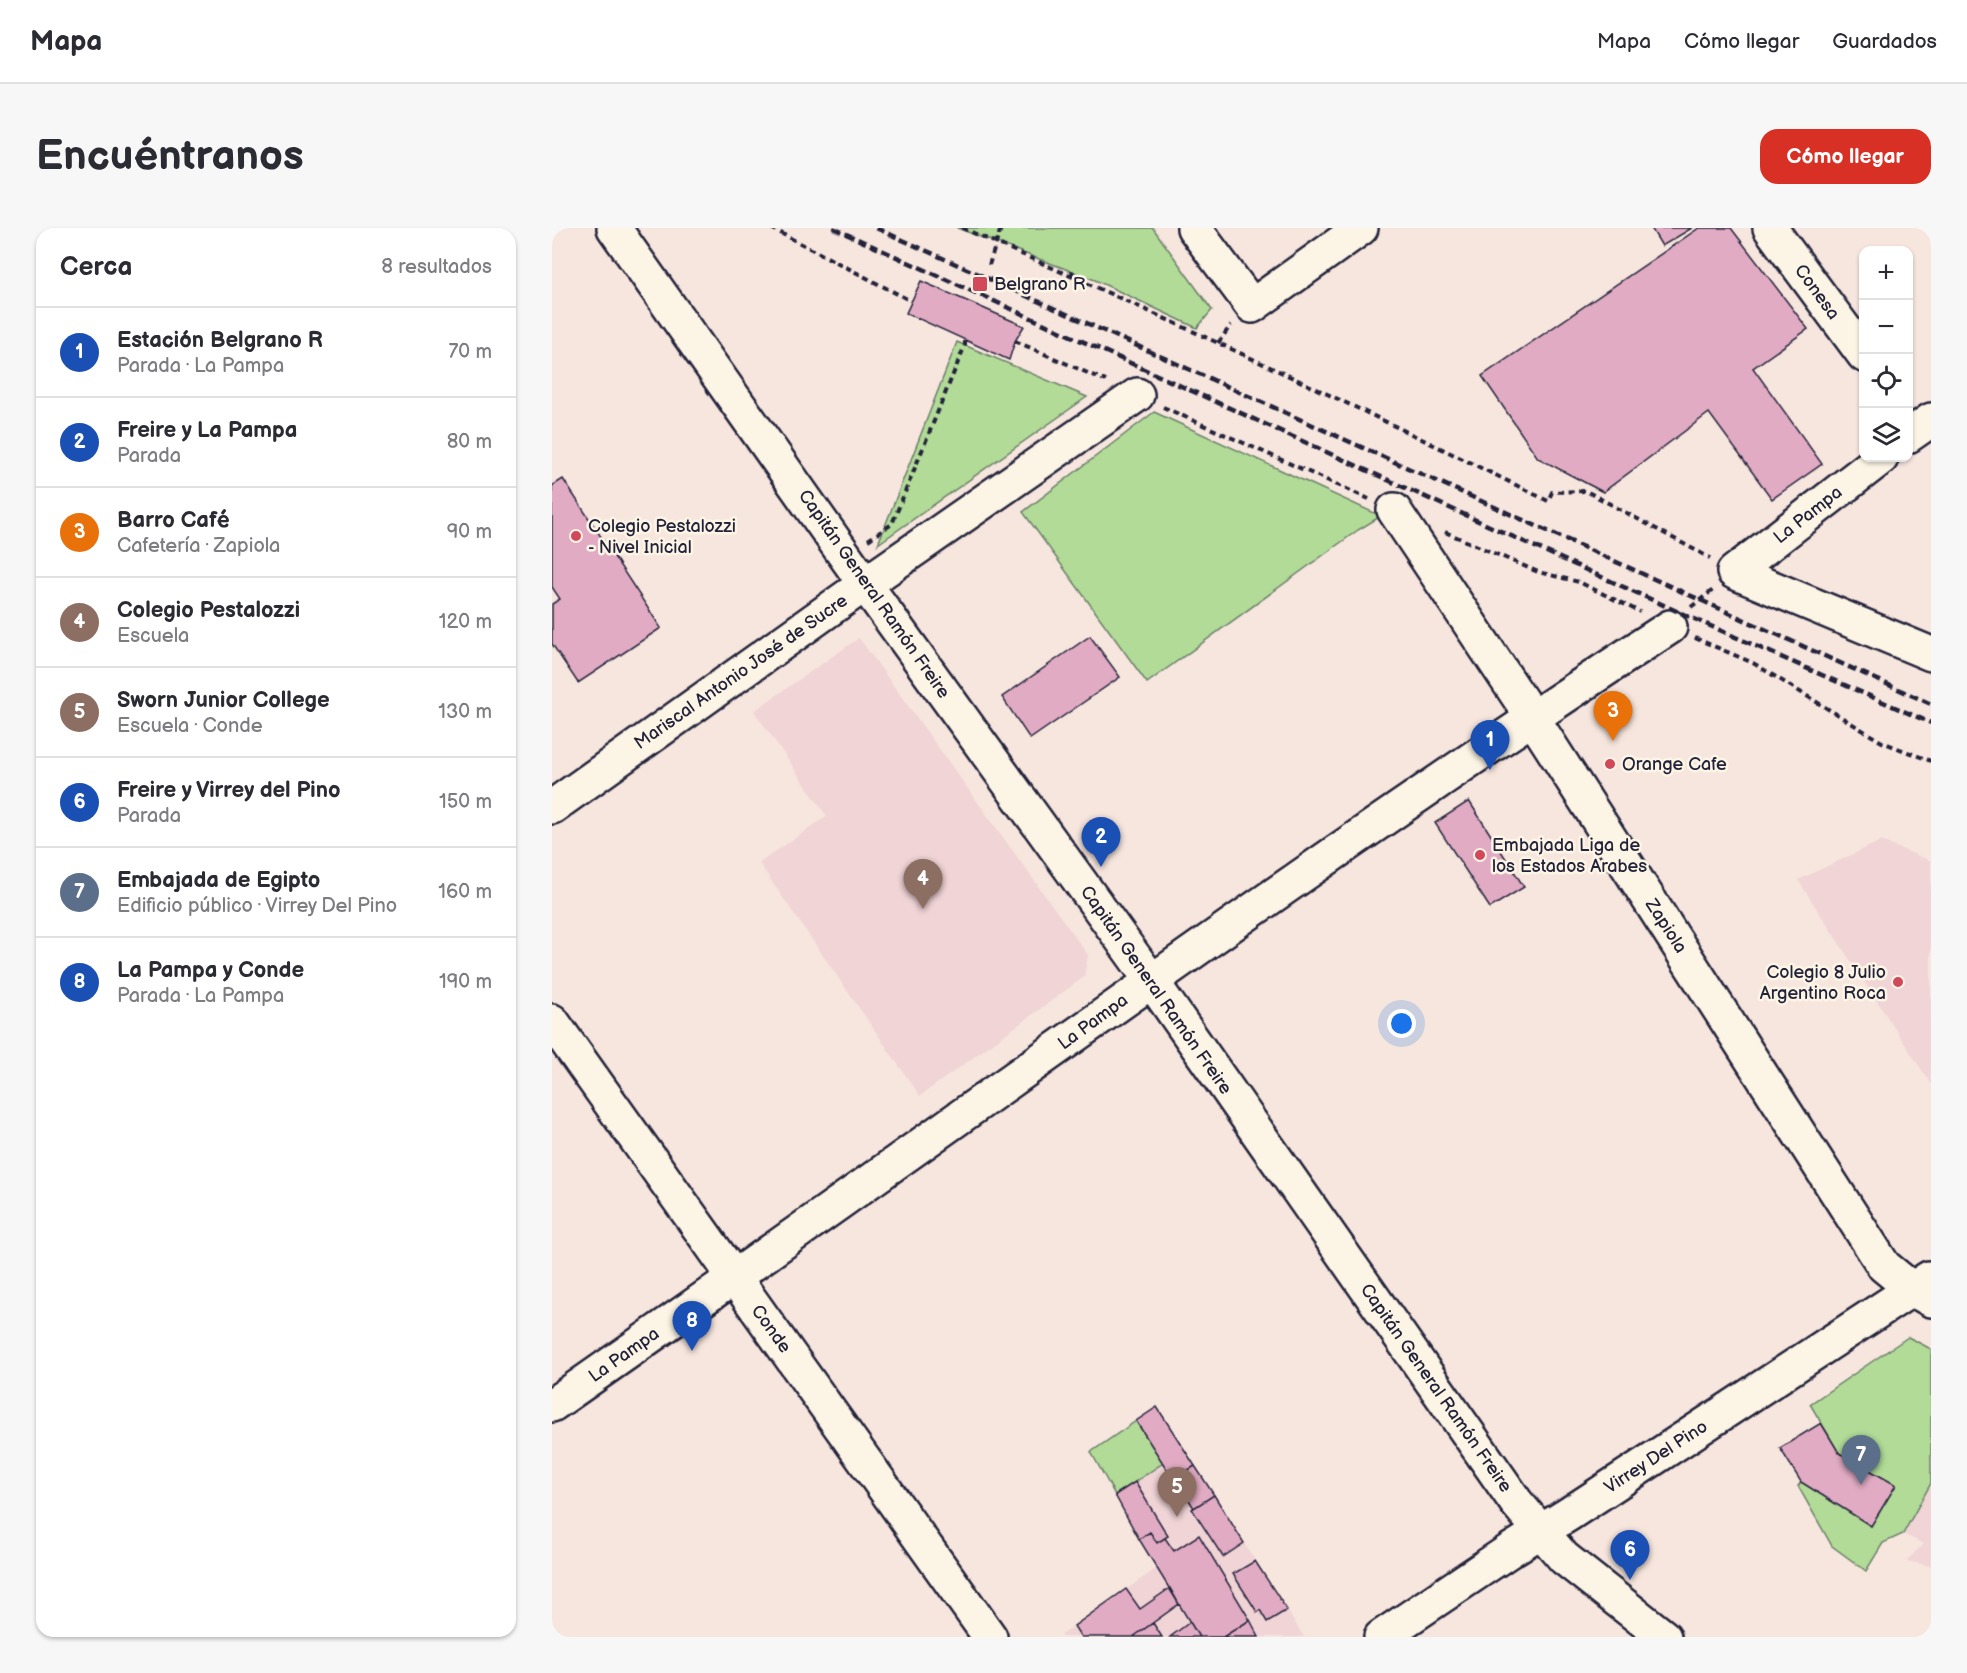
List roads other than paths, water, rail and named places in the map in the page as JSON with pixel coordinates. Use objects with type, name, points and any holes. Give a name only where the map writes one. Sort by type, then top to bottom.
[{"type":"street","name":"Capitán General Ramón Freire","points":[[614,228],[865,584],[1152,980],[1516,1502],[1564,1558],[1664,1637]]},
{"type":"street","points":[[1194,228],[1241,316],[1361,228]]},
{"type":"street","name":"Conesa","points":[[1770,228],[1862,354]]},
{"type":"street","name":"Mariscal Antonio José de Sucre","points":[[552,807],[865,584],[1137,395]]},
{"type":"street","name":"La Pampa","points":[[1876,462],[1734,572],[1931,654]]},
{"type":"street","name":"Zapiola","points":[[1394,510],[1532,717],[1884,1266],[1925,1289]]},
{"type":"street","name":"La Pampa","points":[[552,1405],[1152,980],[1532,717],[1670,627]]},
{"type":"street","name":"Conde","points":[[552,1021],[990,1637]]},
{"type":"street","name":"Virrey Del Pino","points":[[1381,1637],[1540,1532],[1925,1289]]},
{"type":"railway","points":[[833,228],[1681,613],[1931,723]]},
{"type":"railway","points":[[876,228],[1931,704]]},
{"type":"place","name":"Belgrano R","points":[[980,284]]},
{"type":"place","name":"Colegio Pestalozzi - Nivel Inicial","points":[[576,536]]},
{"type":"place","name":"Barro Café","points":[[1613,741]]},
{"type":"place","name":"Orange Cafe","points":[[1610,764]]},
{"type":"place","name":"Estación Belgrano R","points":[[1490,770]]},
{"type":"place","name":"Embajada Liga de los Estados Arabes","points":[[1480,855]]},
{"type":"place","name":"Freire y La Pampa","points":[[1101,867]]},
{"type":"place","name":"Colegio Pestalozzi","points":[[923,909]]},
{"type":"place","name":"Colegio 8 Julio Argentino Roca","points":[[1898,982]]},
{"type":"place","name":"La Pampa y Conde","points":[[692,1351]]},
{"type":"place","name":"Embajada de Egipto","points":[[1861,1485]]},
{"type":"place","name":"Sworn Junior College","points":[[1177,1517]]},
{"type":"place","name":"Freire y Virrey del Pino","points":[[1630,1580]]}]
